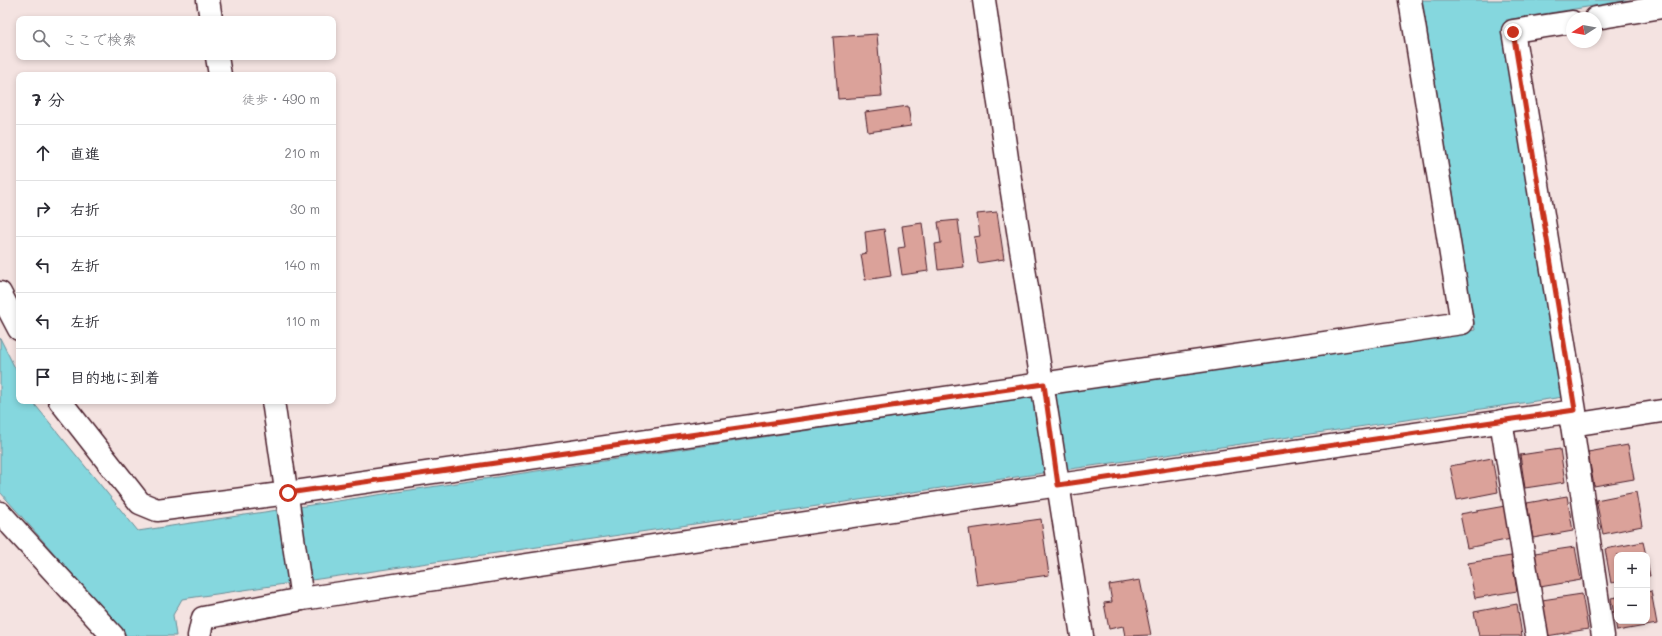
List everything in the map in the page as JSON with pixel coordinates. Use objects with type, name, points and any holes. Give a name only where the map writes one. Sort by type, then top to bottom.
[{"type":"street","points":[[208,0],[211,16]]},
{"type":"street","points":[[984,0],[1011,186],[1044,384],[1058,485],[1082,636]]},
{"type":"street","points":[[62,404],[140,503],[157,510],[288,493],[1462,323],[1410,0]]},
{"type":"street","points":[[1602,17],[1662,7]]},
{"type":"street","points":[[1566,23],[1513,32],[1575,410],[1570,418],[1603,636]]},
{"type":"street","points":[[218,60],[220,72]]},
{"type":"street","points":[[0,293],[16,323]]},
{"type":"street","points":[[273,404],[288,493],[302,599]]},
{"type":"street","points":[[199,636],[203,618],[302,599],[1058,485],[1501,421],[1570,418],[1662,411]]},
{"type":"street","points":[[1501,421],[1537,636]]},
{"type":"street","points":[[0,513],[113,636]]},
{"type":"water","points":[[1422,0],[1631,0],[1506,20],[1563,397],[182,599],[173,615],[176,636],[127,636],[0,492],[0,338],[16,370],[16,404],[34,404],[138,531],[1475,330]]},
{"type":"building","points":[[877,34],[882,96],[838,99],[833,37]]},
{"type":"building","points":[[908,106],[911,126],[868,132],[865,112]]},
{"type":"building","points":[[997,212],[1004,259],[978,263],[974,237],[980,236],[977,214]]},
{"type":"building","points":[[958,220],[964,267],[938,270],[935,244],[941,243],[938,222]]},
{"type":"building","points":[[922,223],[928,271],[902,275],[898,248],[905,247],[902,226]]},
{"type":"building","points":[[884,229],[891,276],[865,280],[861,254],[867,253],[865,232]]},
{"type":"building","points":[[1628,445],[1634,479],[1594,486],[1588,452]]},
{"type":"building","points":[[1560,449],[1565,482],[1525,488],[1520,455]]},
{"type":"building","points":[[1492,458],[1498,492],[1457,500],[1450,466]]},
{"type":"building","points":[[1636,492],[1642,526],[1603,534],[1596,500]]},
{"type":"building","points":[[1567,496],[1573,531],[1533,538],[1527,503]]},
{"type":"building","points":[[1505,506],[1511,539],[1467,548],[1460,514]]},
{"type":"building","points":[[1041,519],[1049,575],[977,585],[969,529]]},
{"type":"building","points":[[1643,542],[1645,552],[1614,552],[1614,582],[1611,583],[1605,549]]},
{"type":"building","points":[[1575,547],[1581,580],[1540,587],[1535,553]]},
{"type":"building","points":[[1511,556],[1517,591],[1475,598],[1468,563]]},
{"type":"building","points":[[1140,580],[1151,635],[1125,636],[1123,626],[1109,629],[1104,603],[1112,602],[1109,585]]},
{"type":"building","points":[[1650,591],[1657,624],[1617,631],[1616,624],[1650,624]]},
{"type":"building","points":[[1582,594],[1588,629],[1547,636],[1542,600]]},
{"type":"building","points":[[1611,598],[1614,598],[1614,614]]},
{"type":"building","points":[[1517,604],[1522,636],[1479,636],[1474,612]]},
{"type":"route","points":[[288,493],[1044,384],[1058,485],[1575,410],[1513,32]]}]
